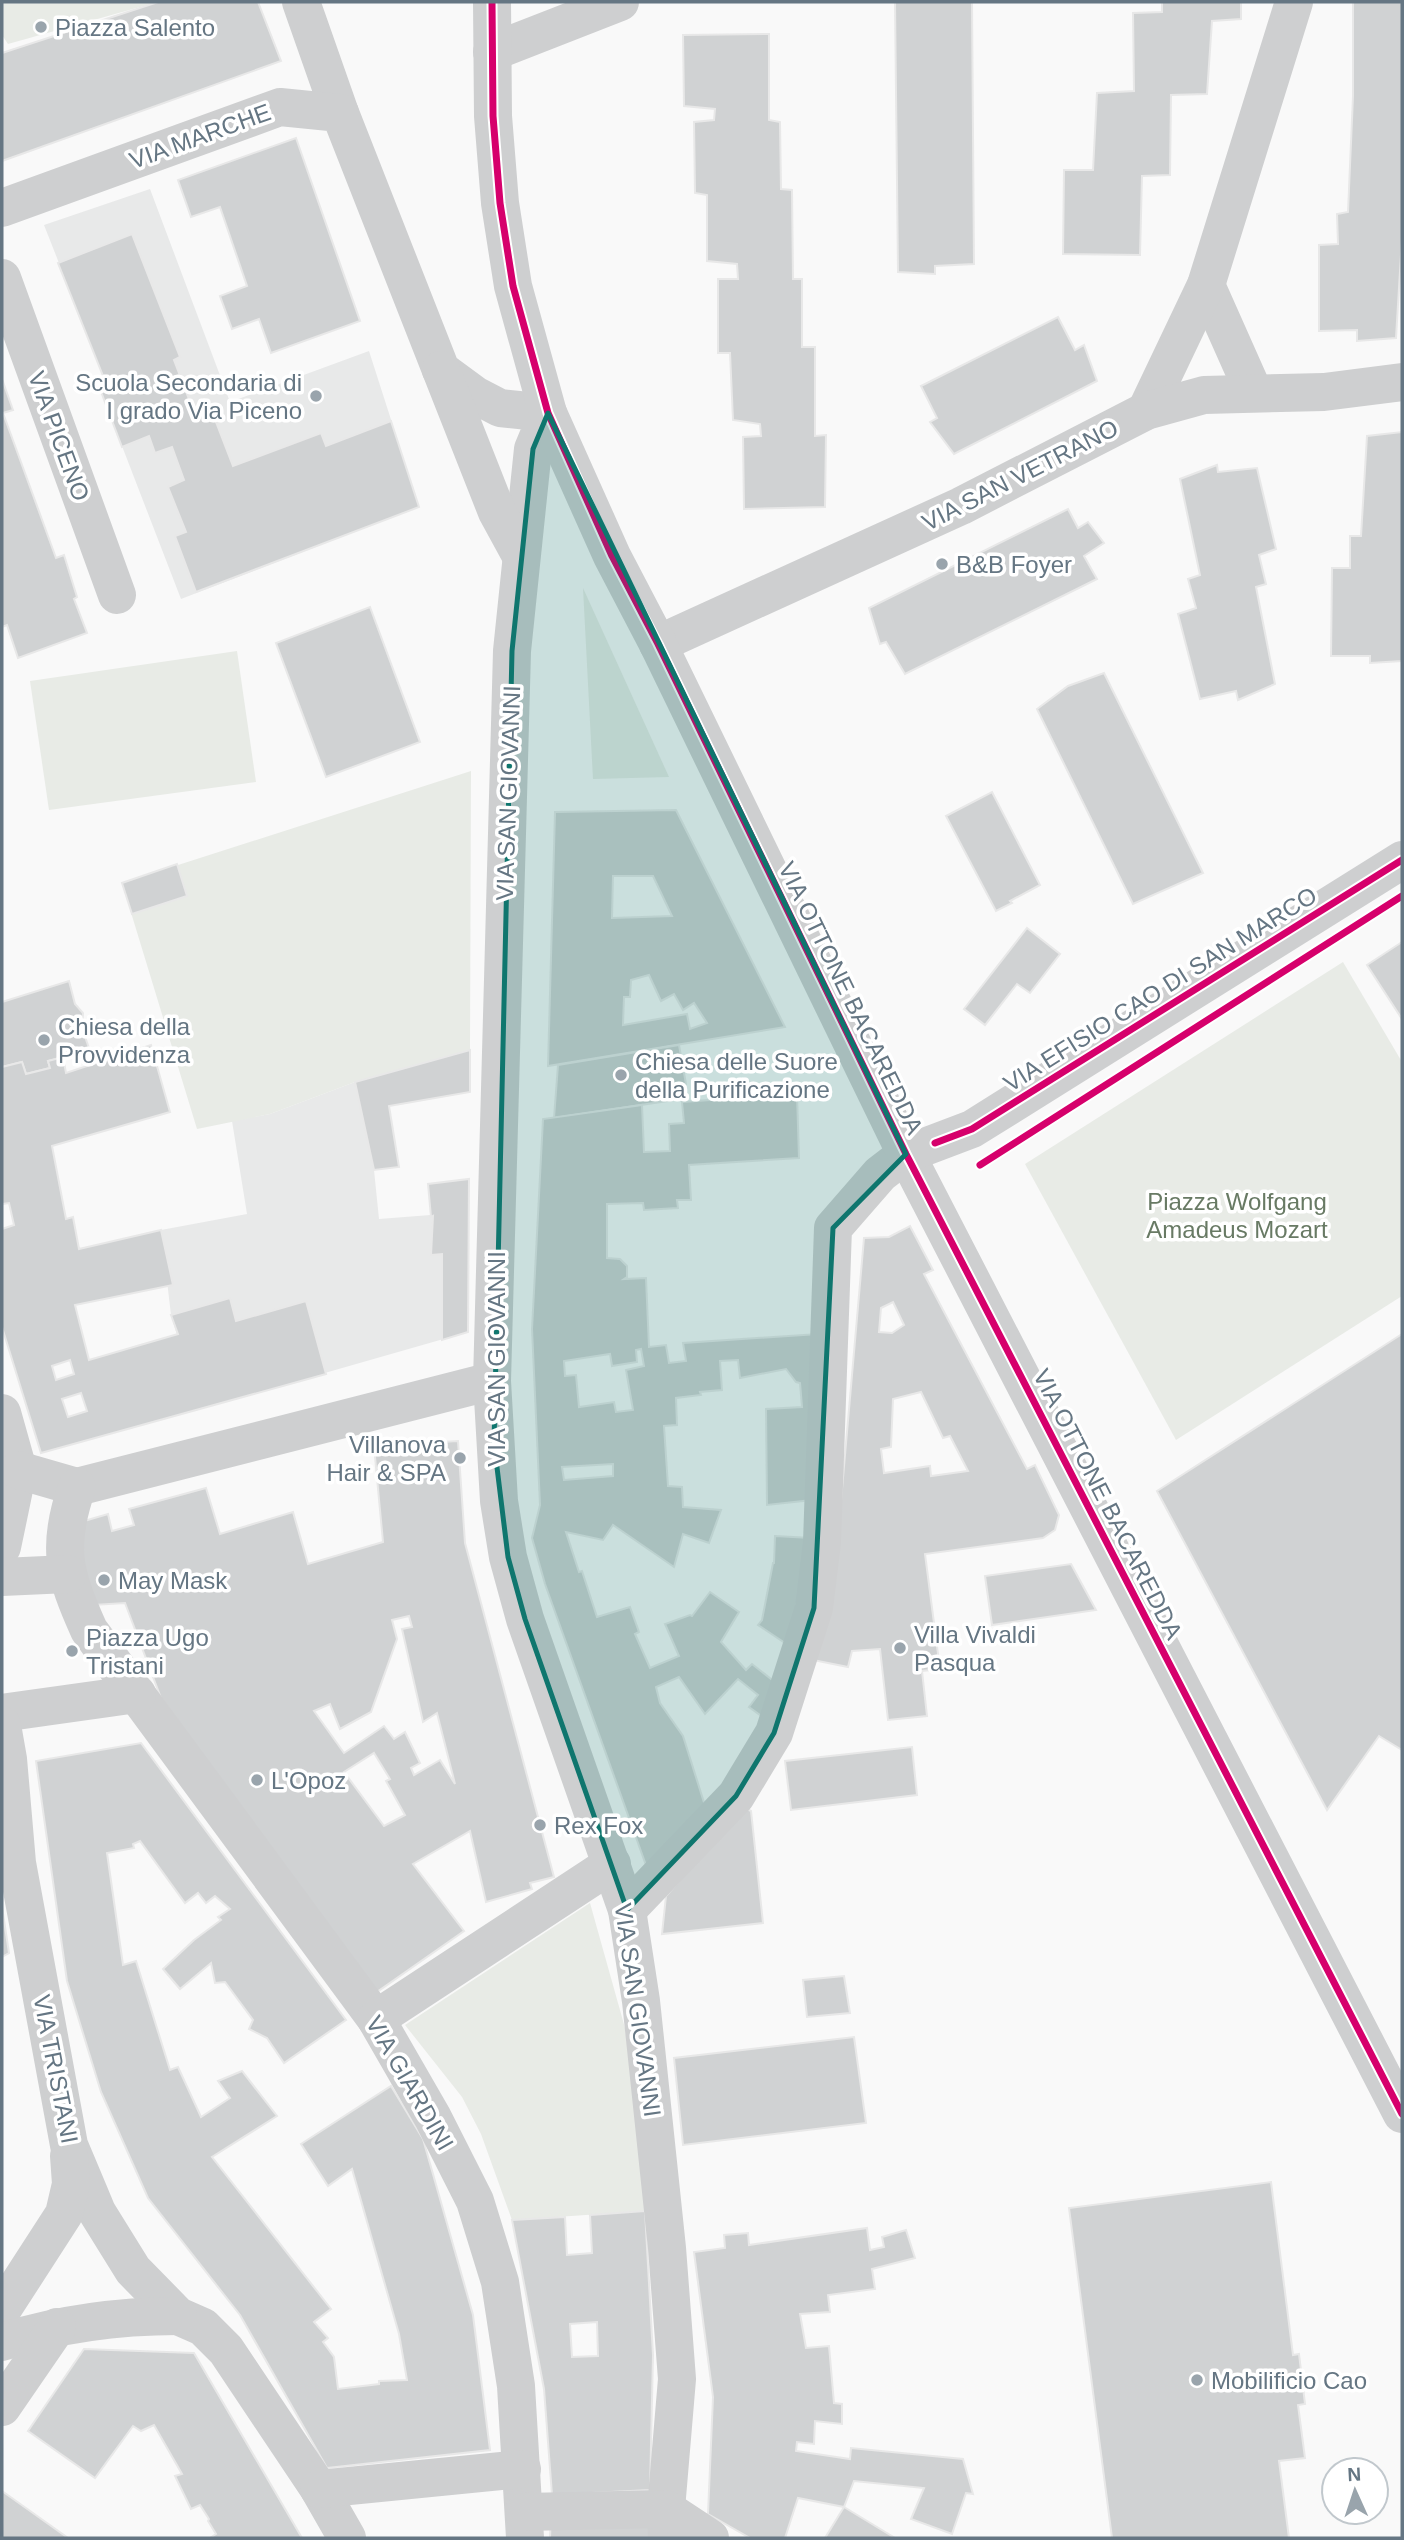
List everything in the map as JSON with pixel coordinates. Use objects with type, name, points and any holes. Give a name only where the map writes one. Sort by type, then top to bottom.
[{"type":"street","points":[[301,2],[340,113],[497,512],[521,556]]},
{"type":"street","name":"VIA OTTONE BACAREDDA","points":[[492,2],[493,116],[500,203],[513,286],[548,413],[612,555],[920,1148],[1402,2114]]},
{"type":"street","points":[[492,52],[620,2]]},
{"type":"street","points":[[1146,411],[1206,285],[1294,2]]},
{"type":"street","name":"VIA MARCHE","points":[[2,208],[280,107],[340,113]]},
{"type":"street","name":"VIA PICENO","points":[[2,278],[117,595]]},
{"type":"street","points":[[1206,285],[1254,393]]},
{"type":"street","points":[[441,370],[475,395],[500,408],[548,413]]},
{"type":"street","name":"VIA SAN VETRANO","points":[[658,644],[961,506],[1146,411],[1204,395],[1324,392],[1402,383]]},
{"type":"street","name":"VIA SAN GIOVANNI","points":[[548,413],[533,449],[511,663],[492,1381],[499,1502],[508,1557],[525,1619],[627,1910],[646,2042],[677,2379],[667,2524]]},
{"type":"street","name":"VIA EFISIO CAO DI SAN MARCO","points":[[627,1910],[736,1797],[774,1733],[814,1608],[822,1542],[833,1228],[880,1174],[920,1148],[972,1129],[1402,860]]},
{"type":"street","points":[[18,1470],[78,1487],[492,1381]]},
{"type":"street","points":[[2,1413],[18,1470],[2,1547]]},
{"type":"street","points":[[2,1713],[136,1694],[89,1630],[72,1592],[64,1559],[65,1528],[78,1487]]},
{"type":"street","points":[[2,1577],[68,1574]]},
{"type":"street","name":"VIA GIARDINI","points":[[136,1694],[376,2019],[433,2118],[475,2201],[500,2282],[516,2386],[525,2525]]},
{"type":"street","name":"VIA TRISTANI","points":[[5,1742],[17,1863],[69,2145],[97,2212],[134,2270],[177,2316],[203,2327],[226,2350],[319,2489],[346,2538]]},
{"type":"street","points":[[376,2019],[612,1864]]},
{"type":"street","points":[[2,2310],[64,2214],[71,2184],[69,2145]]},
{"type":"street","points":[[2,2342],[57,2327],[130,2316],[177,2316]]},
{"type":"street","points":[[2,2407],[57,2327]]},
{"type":"street","points":[[319,2489],[522,2469]]},
{"type":"street","points":[[525,2525],[667,2524],[710,2538]]},
{"type":"highlighted area","points":[[548,413],[906,1154],[833,1228],[814,1608],[774,1733],[736,1796],[627,1910],[525,1619],[508,1557],[494,1443],[512,651],[533,449]]},
{"type":"shaded area","name":"Scuola Secondaria di I grado Via Piceno","points":[[150,189],[230,402],[369,351],[419,507],[181,599],[100,389],[107,385],[44,225]]},
{"type":"shaded area","points":[[355,1082],[374,1170],[379,1219],[469,1212],[468,1332],[199,1409],[171,1315],[161,1230],[247,1214],[232,1121],[270,1114]]},
{"type":"green space","name":"Piazza Salento","points":[[2,2],[158,2],[8,44],[2,35]]},
{"type":"green space","points":[[583,588],[669,777],[593,779]]},
{"type":"green space","points":[[237,651],[256,782],[49,810],[30,681]]},
{"type":"green space","points":[[471,771],[470,1050],[355,1082],[270,1114],[197,1129],[122,883]]},
{"type":"green space","name":"Piazza Wolfgang Amadeus Mozart","points":[[1343,962],[1402,1062],[1402,1296],[1176,1440],[1025,1164]]},
{"type":"green space","points":[[590,1903],[625,2028],[645,2211],[512,2220],[481,2134],[462,2097],[405,2025]]},
{"type":"building","points":[[158,2],[258,2],[281,61],[2,161],[2,53]]},
{"type":"building","points":[[895,2],[972,2],[974,264],[935,266],[935,274],[898,272]]},
{"type":"building","points":[[1162,2],[1241,2],[1241,19],[1212,21],[1207,94],[1171,95],[1170,175],[1142,176],[1140,255],[1063,254],[1064,170],[1093,170],[1097,93],[1134,91],[1133,13],[1162,12]]},
{"type":"building","points":[[1353,2],[1402,2],[1402,238],[1396,338],[1357,341],[1357,330],[1319,331],[1319,245],[1338,244],[1337,214],[1348,212],[1353,96]]},
{"type":"building","points":[[769,34],[769,120],[780,122],[781,189],[792,190],[793,279],[802,279],[802,347],[815,347],[815,436],[826,435],[825,507],[744,509],[743,437],[761,436],[760,424],[733,420],[730,353],[718,353],[718,279],[738,279],[737,264],[707,261],[707,195],[695,193],[694,122],[714,120],[715,109],[684,106],[683,35]]},
{"type":"building","points":[[296,138],[360,321],[271,353],[259,319],[232,329],[220,296],[247,286],[220,207],[191,217],[178,180]]},
{"type":"building","name":"Scuola Secondaria di I grado Via Piceno","points":[[132,234],[180,357],[174,360],[195,415],[211,409],[233,466],[321,433],[326,446],[391,421],[419,507],[196,592],[175,536],[186,532],[168,487],[184,480],[172,447],[155,453],[149,436],[122,447],[100,389],[107,386],[58,263]]},
{"type":"building","points":[[1058,317],[1075,350],[1084,345],[1097,381],[954,454],[930,422],[937,418],[921,386]]},
{"type":"building","points":[[2,379],[13,410],[3,413],[56,558],[64,555],[77,597],[74,599],[87,633],[18,658],[7,625],[2,627]]},
{"type":"building","points":[[1402,432],[1402,661],[1370,663],[1370,656],[1331,656],[1332,568],[1350,568],[1350,536],[1361,536],[1367,436]]},
{"type":"building","points":[[1217,465],[1218,472],[1257,468],[1276,549],[1259,555],[1266,584],[1256,587],[1275,684],[1238,700],[1236,691],[1200,699],[1178,614],[1196,608],[1188,579],[1200,575],[1180,479]]},
{"type":"building","points":[[1068,509],[1078,528],[1088,522],[1104,543],[1084,556],[1097,579],[905,674],[886,642],[880,644],[869,608]]},
{"type":"building","points":[[370,607],[420,742],[326,777],[276,643]]},
{"type":"building","points":[[1104,673],[1203,873],[1133,904],[1037,709],[1068,686]]},
{"type":"building","points":[[992,792],[1040,885],[996,911],[946,816]]},
{"type":"building","points":[[676,810],[785,1027],[548,1066],[555,812]],"holes":[[[613,876],[653,876],[672,916],[612,918]],[[649,975],[661,1001],[674,994],[683,1010],[694,1003],[707,1023],[690,1029],[687,1014],[623,1025],[624,997],[630,997],[631,980]]]},
{"type":"building","points":[[177,864],[187,896],[132,914],[122,883]]},
{"type":"building","points":[[1027,928],[1060,954],[1030,993],[1017,984],[985,1025],[964,1009]]},
{"type":"building","points":[[1402,942],[1402,1019],[1367,965]]},
{"type":"building","name":"Chiesa della Provvidenza","points":[[69,981],[75,1004],[83,1013],[82,1028],[90,1051],[48,1061],[50,1068],[26,1074],[22,1062],[2,1067],[2,1002]]},
{"type":"building","points":[[151,1045],[170,1112],[52,1146],[66,1219],[73,1217],[79,1249],[161,1230],[173,1285],[75,1305],[89,1360],[178,1334],[171,1315],[230,1298],[236,1321],[306,1301],[326,1374],[41,1453],[2,1327],[2,1229],[14,1225],[9,1203],[2,1204],[2,1067],[22,1062],[26,1074],[50,1068],[48,1061],[63,1057],[66,1073]],"holes":[[[70,1360],[74,1374],[56,1380],[52,1366]],[[81,1393],[87,1411],[68,1417],[62,1399]]]},
{"type":"building","name":"Chiesa delle Suore della Purificazione","points":[[679,1045],[686,1084],[674,1100],[554,1118],[558,1065]]},
{"type":"building","points":[[470,1050],[470,1092],[389,1106],[399,1167],[374,1170],[355,1082]]},
{"type":"building","points":[[797,1094],[799,1158],[689,1165],[691,1200],[677,1200],[678,1208],[644,1210],[643,1203],[607,1204],[607,1258],[620,1259],[627,1266],[627,1277],[624,1279],[646,1278],[649,1347],[666,1345],[669,1363],[686,1361],[683,1343],[818,1334],[812,1500],[767,1505],[766,1409],[802,1407],[800,1383],[796,1382],[786,1369],[740,1378],[738,1360],[720,1361],[722,1390],[676,1398],[677,1425],[664,1426],[668,1486],[682,1487],[683,1507],[721,1510],[709,1543],[683,1534],[674,1567],[613,1525],[603,1540],[566,1532],[597,1617],[630,1607],[639,1632],[635,1634],[650,1668],[679,1656],[665,1624],[692,1616],[710,1592],[739,1612],[721,1642],[746,1670],[752,1664],[780,1686],[768,1721],[749,1707],[758,1695],[738,1679],[705,1714],[679,1677],[656,1687],[660,1703],[683,1736],[707,1812],[647,1868],[545,1584],[532,1538],[540,1505],[532,1329],[543,1119],[642,1105],[644,1152],[670,1151],[669,1124],[684,1123],[682,1102]],"holes":[[[641,1349],[644,1366],[626,1370],[633,1410],[616,1412],[614,1402],[579,1407],[576,1375],[565,1376],[564,1361],[610,1354],[612,1366],[637,1362],[636,1350]],[[613,1464],[613,1476],[564,1480],[562,1467]]]},
{"type":"building","points":[[469,1179],[468,1332],[442,1340],[442,1254],[431,1255],[433,1216],[431,1217],[428,1184]]},
{"type":"building","points":[[910,1226],[933,1270],[924,1274],[1027,1469],[1035,1465],[1059,1515],[1055,1530],[1043,1538],[925,1554],[940,1669],[922,1671],[927,1716],[888,1720],[880,1649],[852,1651],[848,1667],[813,1660],[835,1569],[864,1238],[889,1237]],"holes":[[[893,1302],[904,1325],[892,1333],[879,1332],[881,1308]],[[921,1392],[943,1438],[950,1436],[968,1471],[931,1476],[930,1466],[884,1473],[881,1449],[891,1447],[893,1399]]]},
{"type":"building","points":[[1402,1334],[1402,1750],[1379,1736],[1327,1810],[1157,1491]]},
{"type":"building","points":[[458,1441],[465,1543],[554,1877],[530,1883],[532,1889],[486,1902],[470,1831],[413,1864],[464,1931],[374,1994],[161,1698],[125,1603],[93,1605],[74,1524],[108,1514],[112,1531],[134,1525],[129,1509],[206,1488],[220,1534],[293,1512],[308,1564],[383,1542],[374,1446]],"holes":[[[409,1616],[412,1627],[402,1629],[423,1722],[437,1713],[455,1784],[440,1760],[414,1775],[411,1768],[420,1763],[405,1732],[394,1739],[384,1726],[344,1753],[314,1711],[330,1704],[340,1729],[371,1712],[397,1639],[392,1620]],[[374,1753],[390,1779],[386,1781],[405,1815],[384,1826],[344,1772]]]},
{"type":"building","points":[[775,1536],[811,1538],[788,1645],[758,1625],[762,1620],[774,1563]]},
{"type":"building","points":[[1071,1564],[1096,1610],[992,1625],[985,1576]]},
{"type":"building","points":[[141,1743],[346,2020],[284,2063],[267,2038],[249,2029],[253,2020],[225,1982],[215,1983],[211,1963],[180,1989],[163,1969],[194,1940],[221,1920],[218,1917],[230,1909],[215,1896],[206,1903],[198,1893],[185,1903],[140,1841],[133,1844],[134,1848],[107,1853],[123,1965],[136,1961],[170,2070],[178,2067],[201,2117],[230,2098],[218,2081],[242,2071],[277,2116],[212,2157],[331,2309],[314,2322],[328,2338],[323,2342],[334,2357],[338,2389],[379,2384],[379,2381],[407,2380],[399,2334],[352,2169],[328,2186],[301,2144],[391,2086],[423,2139],[473,2315],[490,2450],[327,2468],[240,2315],[148,2198],[101,2092],[67,1981],[36,1761]]},
{"type":"building","points":[[912,1747],[917,1795],[791,1810],[785,1761]]},
{"type":"building","points":[[743,1807],[751,1811],[763,1923],[662,1934],[666,1896]]},
{"type":"building","points":[[2,1907],[9,1953],[2,1957]]},
{"type":"building","points":[[844,1976],[850,2013],[807,2017],[803,1980]]},
{"type":"building","points":[[854,2037],[866,2123],[683,2145],[674,2058]]},
{"type":"building","name":"Mobilificio Cao","points":[[1271,2182],[1293,2355],[1299,2354],[1305,2404],[1298,2405],[1305,2458],[1279,2461],[1289,2538],[1112,2538],[1069,2208]]},
{"type":"building","points":[[645,2211],[653,2355],[650,2490],[552,2495],[544,2389],[512,2220],[565,2217],[567,2255],[592,2253],[590,2215]],"holes":[[[597,2322],[598,2356],[572,2357],[570,2324]]]},
{"type":"building","points":[[867,2228],[870,2250],[884,2247],[882,2237],[906,2230],[915,2258],[872,2269],[875,2289],[828,2295],[830,2312],[800,2314],[806,2348],[829,2346],[834,2403],[842,2404],[842,2424],[815,2421],[814,2444],[797,2442],[796,2451],[850,2459],[851,2448],[963,2459],[973,2494],[966,2493],[952,2534],[911,2519],[924,2488],[854,2481],[844,2507],[798,2498],[785,2538],[750,2538],[708,2514],[713,2397],[694,2252],[725,2248],[724,2235],[748,2233],[749,2245]]},
{"type":"building","points":[[84,2349],[194,2353],[302,2538],[210,2538],[216,2534],[209,2519],[200,2505],[191,2509],[175,2476],[182,2474],[154,2425],[141,2431],[133,2426],[95,2478],[28,2431]]},
{"type":"building","points":[[2,2491],[68,2538],[2,2538]]},
{"type":"building","points":[[844,2507],[895,2538],[825,2538]]},
{"type":"building","points":[[551,2514],[651,2514],[651,2538],[550,2538]]},
{"type":"cycle path","points":[[492,2],[493,116],[500,203],[513,286],[548,413],[612,556],[658,644],[906,1154],[1402,2114]]},
{"type":"cycle path","points":[[935,1143],[972,1129],[1402,860]]},
{"type":"cycle path","points":[[980,1165],[1402,896]]},
{"type":"place","name":"Piazza Salento","points":[[41,27]]},
{"type":"place","name":"Scuola Secondaria di I grado Via Piceno","points":[[316,396]]},
{"type":"place","name":"B&B Foyer","points":[[942,564]]},
{"type":"place","name":"Chiesa della Provvidenza","points":[[44,1040]]},
{"type":"place","name":"Chiesa delle Suore della Purificazione","points":[[621,1075]]},
{"type":"place","name":"Villanova Hair & SPA","points":[[460,1458]]},
{"type":"place","name":"May Mask","points":[[104,1580]]},
{"type":"place","name":"Villa Vivaldi Pasqua","points":[[900,1648]]},
{"type":"place","name":"Piazza Ugo Tristani","points":[[72,1651]]},
{"type":"place","name":"L'Opoz","points":[[257,1780]]},
{"type":"place","name":"Rex Fox","points":[[540,1825]]},
{"type":"place","name":"Mobilificio Cao","points":[[1197,2380]]}]
